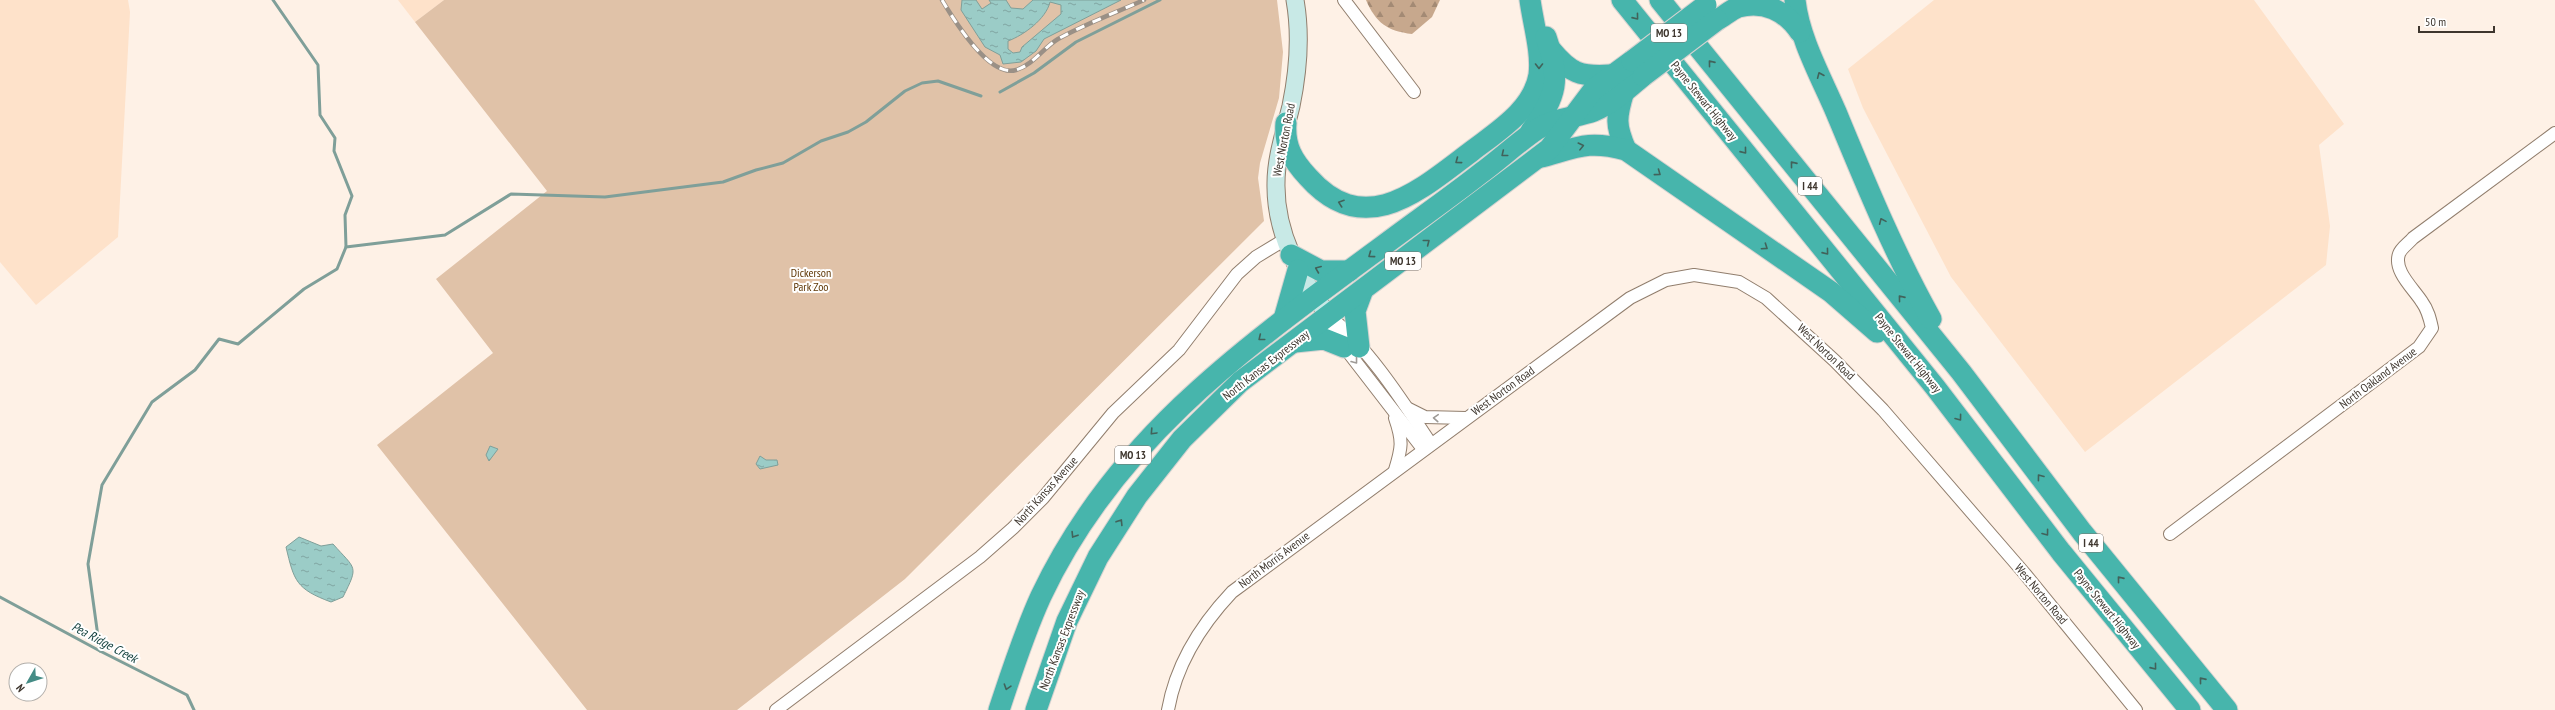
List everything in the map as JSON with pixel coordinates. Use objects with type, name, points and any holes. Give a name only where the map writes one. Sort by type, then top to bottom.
[{"type":"highway","points":[[1527,137],[1547,110],[1553,93],[1556,77],[1551,50],[1531,0]]},
{"type":"highway","points":[[1286,123],[1286,137],[1291,156],[1318,189],[1331,198],[1347,205],[1365,207],[1394,203],[1405,199],[1504,126],[1529,100],[1539,71],[1531,0]]},
{"type":"highway","name":"Payne Stewart Highway","points":[[1622,0],[1935,387],[2061,552],[2190,710]]},
{"type":"highway","name":"I 44","points":[[1660,0],[1961,372],[2082,532],[2227,710]]},
{"type":"highway","points":[[1795,0],[1807,43],[1909,279],[1961,372]]},
{"type":"highway","name":"North Kansas Expressway","points":[[999,710],[1032,615],[1052,573],[1080,526],[1117,474],[1180,406],[1284,319],[1481,173],[1527,137],[1544,126],[1574,115],[1596,110],[1624,91],[1637,68],[1712,9],[1761,4],[1778,8],[1793,22],[1807,43]]},
{"type":"highway","points":[[1551,50],[1564,66],[1573,71],[1591,76],[1610,75]]},
{"type":"highway","name":"North Kansas Expressway","points":[[1036,710],[1059,642],[1077,599],[1098,557],[1137,496],[1166,458],[1210,410],[1240,382],[1362,292],[1557,140],[1588,94],[1610,75],[1637,68]]},
{"type":"highway","points":[[1624,91],[1616,120],[1618,132],[1626,150]]},
{"type":"highway","points":[[1531,161],[1592,143],[1608,144],[1626,150],[1831,292],[1867,322],[1935,387]]},
{"type":"highway","points":[[1284,319],[1291,255],[1321,271],[1349,271]]},
{"type":"highway","points":[[1294,342],[1324,340],[1351,347],[1355,311],[1362,292]]},
{"type":"main road","name":"West Norton Road","points":[[1297,1],[1297,64],[1276,183],[1278,210],[1291,255],[1314,297],[1329,316]]},
{"type":"street","points":[[1344,0],[1414,92]]},
{"type":"street","name":"North Oakland Avenue","points":[[2170,534],[2419,347],[2432,328],[2430,318],[2423,303],[2401,272],[2397,261],[2399,252],[2413,238],[2555,133]]},
{"type":"street","name":"North Kansas Avenue","points":[[776,710],[980,557],[1028,513],[1114,413],[1179,350],[1240,271],[1256,257],[1291,255]]},
{"type":"street","name":"West Norton Road","points":[[1427,447],[1647,287],[1675,277],[1694,275],[1739,282],[1766,298],[1781,311],[1835,361],[1883,410],[2039,591],[2136,710]]},
{"type":"street","name":"West Norton Road","points":[[1329,316],[1344,328],[1351,347],[1390,406],[1427,447]]},
{"type":"street","name":"West Norton Road","points":[[1351,347],[1409,409],[1427,447]]},
{"type":"street","points":[[1390,406],[1402,438],[1402,447],[1395,470]]},
{"type":"street","points":[[1409,409],[1425,417],[1466,418]]},
{"type":"street","name":"North Morris Avenue","points":[[1168,710],[1178,673],[1190,647],[1205,622],[1232,592],[1427,447]]},
{"type":"shaded area","points":[[0,0],[128,0],[130,12],[118,237],[36,305],[0,262]]},
{"type":"shaded area","points":[[398,0],[444,0],[415,22]]},
{"type":"shaded area","points":[[1934,0],[2254,0],[2344,124],[2319,145],[2330,226],[2326,265],[2085,452],[1951,277],[1863,108],[1848,69]]},
{"type":"green space","name":"Dickerson Park Zoo","points":[[444,0],[1277,0],[1283,52],[1279,98],[1260,163],[1258,178],[1264,221],[905,579],[737,710],[587,710],[377,445],[493,353],[436,279],[547,191],[415,22]]},
{"type":"green space","points":[[1366,0],[1440,0],[1432,17],[1412,34],[1396,31],[1383,24],[1374,15]]},
{"type":"water","points":[[962,0],[976,0],[982,9],[991,3],[989,0],[1006,0],[1011,8],[1023,9],[1033,0],[1121,0],[1044,39],[1036,51],[1021,62],[1003,64],[1000,55],[985,47],[961,10]],"holes":[[[1050,2],[1061,5],[1061,14],[1022,47],[1020,52],[1013,53],[1008,49],[1008,41],[1021,35],[1034,26],[1044,14]]]},
{"type":"water","points":[[490,446],[498,449],[489,461],[486,455]]},
{"type":"water","points":[[760,456],[766,460],[777,460],[778,465],[760,469],[756,464]]},
{"type":"water","points":[[299,537],[321,546],[333,544],[347,559],[353,568],[353,573],[343,597],[331,602],[310,593],[298,582],[291,568],[286,547]]},
{"type":"waterway","points":[[273,0],[318,65],[320,115],[335,138],[334,151],[352,196],[345,215],[346,247]]},
{"type":"waterway","points":[[1000,92],[1034,73],[1076,42],[1160,0]]},
{"type":"waterway","points":[[100,651],[88,564],[102,485],[152,402],[195,370],[219,339],[238,344],[304,289],[337,269],[346,247],[445,235],[511,194],[605,197],[723,182],[756,170],[783,163],[821,141],[848,132],[866,122],[905,91],[922,83],[938,81],[981,96]]},
{"type":"waterway","name":"Pea Ridge Creek","points":[[0,597],[100,651],[187,695],[194,710]]},
{"type":"railway","points":[[942,0],[973,46],[984,57],[995,65],[1006,70],[1016,70],[1022,68],[1058,39],[1089,23],[1144,0]]}]
